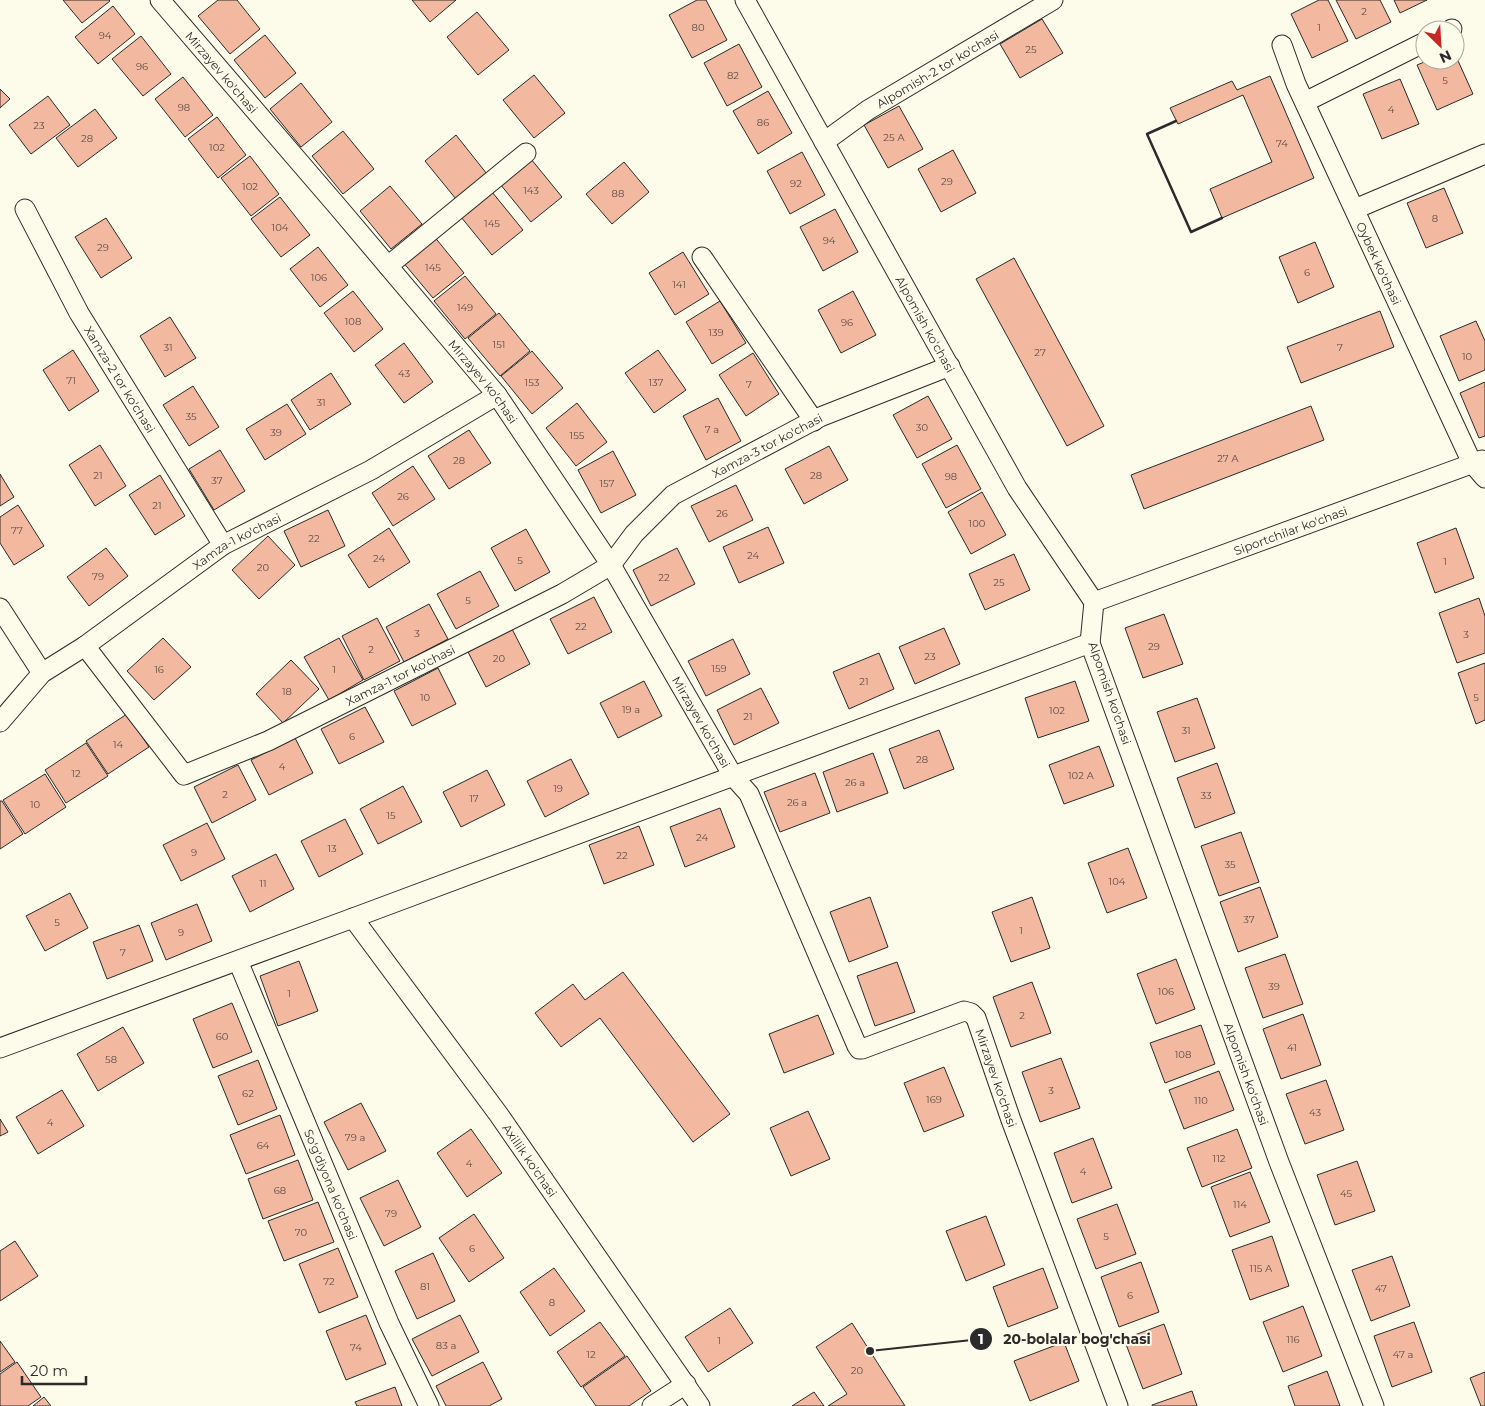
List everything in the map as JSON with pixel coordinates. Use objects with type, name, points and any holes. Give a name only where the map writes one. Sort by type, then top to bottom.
[{"type":"street","name":"Mirzayev ko'chasi","points":[[160,0],[497,395],[611,565],[733,776],[749,794],[859,1049],[964,1011],[971,1013],[976,1018],[1015,1129],[1118,1406]]},
{"type":"street","name":"Alpomish ko'chasi","points":[[745,0],[1017,488],[1094,602],[1090,643],[1279,1162],[1374,1406]]},
{"type":"street","name":"Alpomish-2 tor ko'chasi","points":[[824,142],[868,110],[1053,0]]},
{"type":"street","name":"Oybek ko'chasi","points":[[1282,45],[1305,102],[1355,209],[1485,478]]},
{"type":"street","points":[[1305,102],[1415,47]]},
{"type":"street","points":[[388,266],[526,153]]},
{"type":"street","points":[[1355,209],[1485,154]]},
{"type":"street","name":"Xamza-2 tor ko'chasi","points":[[25,209],[79,313],[223,545]]},
{"type":"street","points":[[702,257],[814,421]]},
{"type":"street","name":"Xamza-3 tor ko'chasi","points":[[611,565],[634,534],[673,495],[814,421],[950,366]]},
{"type":"street","name":"Xamza-1 ko'chasi","points":[[0,722],[42,673],[85,646],[223,545],[371,470],[497,395]]},
{"type":"street","name":"Siportchilar ko'chasi","points":[[1094,602],[1478,461]]},
{"type":"street","name":"Xamza-1 tor ko'chasi","points":[[85,646],[184,775],[268,741],[562,594],[611,565]]},
{"type":"street","points":[[0,608],[42,673]]},
{"type":"street","points":[[0,1048],[1090,643]]},
{"type":"street","name":"Axillik ko'chasi","points":[[353,918],[499,1115],[700,1406]]},
{"type":"street","name":"So'g'diyona ko'chasi","points":[[238,961],[389,1323],[429,1406]]},
{"type":"street","points":[[652,1406],[686,1384]]},
{"type":"building","points":[[63,0],[109,0],[110,1],[82,23]]},
{"type":"building","points":[[218,0],[237,0],[260,29],[230,54],[198,16]]},
{"type":"building","points":[[412,0],[456,0],[430,22]]},
{"type":"building","points":[[697,0],[706,0],[727,40],[692,58],[669,15]]},
{"type":"building","points":[[1319,0],[1328,0],[1348,41],[1312,58],[1291,14]]},
{"type":"building","points":[[1336,0],[1380,0],[1391,22],[1356,39]]},
{"type":"building","points":[[1394,0],[1427,0],[1400,13]]},
{"type":"building","points":[[113,6],[135,34],[98,64],[75,37]]},
{"type":"building","points":[[477,12],[509,50],[478,75],[447,37]]},
{"type":"building","points":[[1042,19],[1063,53],[1020,78],[1000,44]]},
{"type":"building","points":[[265,35],[296,73],[265,98],[234,60]]},
{"type":"building","points":[[141,36],[171,74],[143,96],[112,59]]},
{"type":"building","points":[[739,44],[762,87],[727,106],[704,63]]},
{"type":"building","points":[[1419,70],[1462,70],[1473,94],[1437,110]]},
{"type":"building","points":[[534,75],[565,113],[534,138],[503,100]]},
{"type":"building","points":[[1270,76],[1314,178],[1222,218],[1210,189],[1272,162],[1243,95],[1178,124],[1170,108],[1232,81],[1237,90]]},
{"type":"building","points":[[183,77],[213,115],[185,137],[155,99]]},
{"type":"building","points":[[1400,79],[1419,124],[1382,139],[1363,94]]},
{"type":"building","points":[[301,83],[332,122],[301,147],[270,109]]},
{"type":"building","points":[[0,89],[10,99],[0,108]]},
{"type":"building","points":[[768,91],[792,133],[758,154],[733,111]]},
{"type":"building","points":[[48,96],[70,125],[31,154],[9,125]]},
{"type":"building","points":[[899,106],[923,149],[888,168],[864,125]]},
{"type":"building","points":[[95,109],[117,138],[78,167],[56,138]]},
{"type":"building","points":[[217,117],[246,155],[218,178],[188,139]]},
{"type":"building","points":[[343,131],[374,169],[343,194],[312,156]]},
{"type":"building","points":[[456,135],[487,174],[456,199],[425,161]]},
{"type":"building","points":[[953,150],[976,193],[941,212],[918,169]]},
{"type":"building","points":[[802,152],[825,195],[790,214],[767,171]]},
{"type":"building","points":[[250,156],[279,194],[251,216],[221,178]]},
{"type":"building","points":[[531,159],[562,197],[531,222],[500,184]]},
{"type":"building","points":[[624,162],[649,192],[612,224],[586,194]]},
{"type":"building","points":[[390,186],[422,224],[391,249],[360,211]]},
{"type":"building","points":[[1444,188],[1463,233],[1426,248],[1407,203]]},
{"type":"building","points":[[492,192],[523,230],[492,255],[461,217]]},
{"type":"building","points":[[280,197],[310,235],[281,257],[251,219]]},
{"type":"building","points":[[835,209],[858,252],[823,271],[800,227]]},
{"type":"building","points":[[106,218],[132,258],[101,278],[75,237]]},
{"type":"building","points":[[433,235],[464,273],[433,298],[402,261]]},
{"type":"building","points":[[1315,242],[1334,287],[1298,303],[1279,257]]},
{"type":"building","points":[[318,247],[348,285],[320,307],[290,269]]},
{"type":"building","points":[[683,252],[709,294],[675,315],[649,273]]},
{"type":"building","points":[[1014,258],[1104,426],[1067,446],[976,279]]},
{"type":"building","points":[[465,276],[496,314],[465,339],[434,301]]},
{"type":"building","points":[[353,291],[383,329],[354,352],[324,313]]},
{"type":"building","points":[[853,291],[876,335],[841,353],[818,310]]},
{"type":"building","points":[[720,301],[746,343],[712,364],[686,322]]},
{"type":"building","points":[[1380,311],[1394,347],[1301,383],[1287,347]]},
{"type":"building","points":[[499,313],[530,351],[500,376],[468,338]]},
{"type":"building","points":[[170,317],[196,358],[165,377],[140,336]]},
{"type":"building","points":[[1476,321],[1485,341],[1485,370],[1459,381],[1440,336]]},
{"type":"building","points":[[404,343],[433,382],[404,403],[375,365]]},
{"type":"building","points":[[73,350],[99,391],[69,411],[43,370]]},
{"type":"building","points":[[658,350],[686,390],[654,413],[625,373]]},
{"type":"building","points":[[532,351],[563,388],[532,414],[501,376]]},
{"type":"building","points":[[753,353],[779,394],[746,416],[719,375]]},
{"type":"building","points":[[331,373],[351,404],[310,430],[291,400]]},
{"type":"building","points":[[1485,382],[1485,436],[1479,438],[1460,393]]},
{"type":"building","points":[[193,386],[219,427],[189,446],[163,405]]},
{"type":"building","points":[[928,396],[952,439],[917,458],[893,415]]},
{"type":"building","points":[[718,398],[741,441],[706,460],[683,416]]},
{"type":"building","points":[[577,403],[607,442],[576,466],[546,428]]},
{"type":"building","points":[[287,404],[306,434],[265,460],[246,429]]},
{"type":"building","points":[[1311,406],[1324,440],[1144,509],[1131,475]]},
{"type":"building","points":[[469,430],[491,463],[449,489],[428,456]]},
{"type":"building","points":[[100,445],[126,486],[95,506],[69,465]]},
{"type":"building","points":[[957,445],[981,489],[946,508],[922,464]]},
{"type":"building","points":[[829,446],[848,480],[804,504],[785,469]]},
{"type":"building","points":[[220,450],[245,491],[214,510],[189,469]]},
{"type":"building","points":[[613,451],[636,495],[601,513],[578,470]]},
{"type":"building","points":[[413,466],[435,499],[393,526],[372,493]]},
{"type":"building","points":[[0,474],[14,497],[0,506]]},
{"type":"building","points":[[160,475],[185,516],[155,535],[129,495]]},
{"type":"building","points":[[736,485],[753,520],[709,542],[691,506]]},
{"type":"building","points":[[982,492],[1006,535],[971,554],[948,512]]},
{"type":"building","points":[[18,505],[44,546],[14,565],[0,543],[0,517]]},
{"type":"building","points":[[328,510],[345,546],[301,567],[284,531]]},
{"type":"building","points":[[768,527],[784,563],[739,583],[723,547]]},
{"type":"building","points":[[389,528],[410,562],[369,588],[348,555]]},
{"type":"building","points":[[1456,528],[1474,578],[1435,593],[1417,543]]},
{"type":"building","points":[[526,529],[550,572],[515,591],[491,548]]},
{"type":"building","points":[[268,536],[295,565],[259,599],[232,570]]},
{"type":"building","points":[[106,548],[128,576],[89,606],[67,577]]},
{"type":"building","points":[[677,548],[695,584],[651,606],[633,570]]},
{"type":"building","points":[[1014,554],[1030,590],[985,610],[969,574]]},
{"type":"building","points":[[480,571],[499,606],[456,629],[437,594]]},
{"type":"building","points":[[594,597],[612,632],[568,654],[550,619]]},
{"type":"building","points":[[1479,598],[1485,616],[1485,653],[1457,663],[1439,613]]},
{"type":"building","points":[[429,604],[448,639],[404,662],[386,627]]},
{"type":"building","points":[[1164,614],[1183,664],[1143,678],[1125,628]]},
{"type":"building","points":[[377,618],[400,661],[364,680],[342,636]]},
{"type":"building","points":[[944,628],[960,664],[915,684],[899,647]]},
{"type":"building","points":[[512,629],[530,664],[486,687],[468,652]]},
{"type":"building","points":[[163,638],[191,667],[154,700],[127,671]]},
{"type":"building","points":[[339,638],[363,680],[329,700],[304,657]]},
{"type":"building","points":[[733,639],[750,674],[706,696],[688,661]]},
{"type":"building","points":[[879,653],[894,689],[849,709],[833,672]]},
{"type":"building","points":[[291,660],[319,689],[283,723],[256,694]]},
{"type":"building","points":[[1485,663],[1485,720],[1476,724],[1458,673]]},
{"type":"building","points":[[438,668],[456,704],[412,726],[394,691]]},
{"type":"building","points":[[644,681],[662,716],[618,738],[600,703]]},
{"type":"building","points":[[1075,681],[1089,721],[1038,738],[1025,698]]},
{"type":"building","points":[[761,688],[779,723],[734,745],[717,710]]},
{"type":"building","points":[[1197,698],[1215,748],[1175,762],[1157,712]]},
{"type":"building","points":[[365,707],[384,742],[339,764],[321,729]]},
{"type":"building","points":[[127,714],[149,747],[108,774],[86,741]]},
{"type":"building","points":[[939,730],[954,769],[904,789],[889,749]]},
{"type":"building","points":[[295,738],[313,773],[269,795],[251,760]]},
{"type":"building","points":[[86,743],[108,776],[66,803],[45,770]]},
{"type":"building","points":[[1099,746],[1114,786],[1064,804],[1049,765]]},
{"type":"building","points":[[873,753],[888,793],[837,812],[823,772]]},
{"type":"building","points":[[571,759],[589,794],[545,817],[527,781]]},
{"type":"building","points":[[1217,763],[1235,813],[1195,828],[1177,778]]},
{"type":"building","points":[[238,765],[256,800],[212,823],[194,787]]},
{"type":"building","points":[[487,770],[505,805],[461,827],[443,792]]},
{"type":"building","points":[[815,773],[830,813],[780,832],[764,792]]},
{"type":"building","points":[[45,774],[66,807],[25,834],[3,800]]},
{"type":"building","points":[[403,786],[422,822],[378,844],[360,809]]},
{"type":"building","points":[[0,801],[2,801],[23,834],[0,849]]},
{"type":"building","points":[[720,808],[735,847],[685,867],[670,827]]},
{"type":"building","points":[[345,819],[363,854],[319,877],[301,841]]},
{"type":"building","points":[[207,823],[225,859],[181,881],[163,845]]},
{"type":"building","points":[[639,826],[654,865],[604,884],[589,845]]},
{"type":"building","points":[[1241,832],[1259,882],[1219,896],[1201,846]]},
{"type":"building","points":[[1128,848],[1147,898],[1107,913],[1088,863]]},
{"type":"building","points":[[276,854],[294,889],[250,912],[232,876]]},
{"type":"building","points":[[1260,887],[1278,937],[1238,952],[1220,902]]},
{"type":"building","points":[[70,893],[88,928],[45,951],[26,916]]},
{"type":"building","points":[[870,897],[888,947],[849,962],[830,912]]},
{"type":"building","points":[[1032,897],[1050,948],[1011,962],[992,912]]},
{"type":"building","points":[[197,904],[212,941],[166,960],[151,923]]},
{"type":"building","points":[[139,925],[153,961],[107,979],[93,942]]},
{"type":"building","points":[[1285,954],[1303,1004],[1263,1018],[1245,968]]},
{"type":"building","points":[[1176,959],[1195,1009],[1156,1024],[1137,974]]},
{"type":"building","points":[[299,961],[318,1011],[278,1026],[260,976]]},
{"type":"building","points":[[897,962],[915,1012],[875,1026],[857,976]]},
{"type":"building","points":[[623,972],[730,1114],[693,1142],[600,1018],[561,1047],[535,1013],[573,984],[585,1000]]},
{"type":"building","points":[[1032,982],[1051,1033],[1011,1047],[993,997]]},
{"type":"building","points":[[232,1003],[252,1052],[213,1068],[193,1019]]},
{"type":"building","points":[[1303,1014],[1321,1065],[1281,1079],[1263,1029]]},
{"type":"building","points":[[818,1015],[834,1054],[784,1073],[769,1034]]},
{"type":"building","points":[[1201,1025],[1215,1064],[1165,1083],[1150,1043]]},
{"type":"building","points":[[123,1027],[144,1063],[98,1091],[77,1054]]},
{"type":"building","points":[[1061,1058],[1080,1108],[1040,1122],[1022,1072]]},
{"type":"building","points":[[258,1060],[277,1109],[238,1125],[218,1076]]},
{"type":"building","points":[[944,1067],[964,1116],[924,1132],[904,1083]]},
{"type":"building","points":[[1219,1071],[1234,1110],[1184,1129],[1169,1090]]},
{"type":"building","points":[[1326,1080],[1344,1130],[1305,1144],[1286,1094]]},
{"type":"building","points":[[62,1090],[84,1126],[38,1154],[16,1117]]},
{"type":"building","points":[[361,1103],[386,1151],[348,1170],[324,1122]]},
{"type":"building","points":[[808,1111],[830,1159],[791,1176],[770,1128]]},
{"type":"building","points":[[280,1115],[295,1155],[246,1174],[230,1135]]},
{"type":"building","points":[[0,1119],[8,1132],[0,1136]]},
{"type":"building","points":[[471,1129],[502,1173],[467,1197],[437,1153]]},
{"type":"building","points":[[1237,1129],[1252,1168],[1202,1187],[1187,1148]]},
{"type":"building","points":[[1093,1138],[1112,1188],[1072,1203],[1054,1153]]},
{"type":"building","points":[[298,1160],[313,1200],[263,1219],[248,1179]]},
{"type":"building","points":[[1357,1161],[1375,1211],[1335,1225],[1317,1175]]},
{"type":"building","points":[[1250,1172],[1270,1222],[1230,1237],[1211,1187]]},
{"type":"building","points":[[398,1180],[421,1227],[384,1246],[360,1198]]},
{"type":"building","points":[[318,1202],[334,1242],[284,1261],[268,1221]]},
{"type":"building","points":[[1117,1204],[1136,1254],[1096,1269],[1077,1219]]},
{"type":"building","points":[[474,1214],[504,1258],[469,1282],[439,1238]]},
{"type":"building","points":[[986,1216],[1005,1265],[966,1281],[946,1231]]},
{"type":"building","points":[[1272,1236],[1289,1286],[1250,1300],[1232,1250]]},
{"type":"building","points":[[15,1241],[38,1276],[0,1301],[0,1251]]},
{"type":"building","points":[[338,1248],[358,1297],[319,1313],[299,1264]]},
{"type":"building","points":[[433,1253],[455,1301],[417,1319],[395,1271]]},
{"type":"building","points":[[1392,1256],[1410,1306],[1371,1321],[1352,1270]]},
{"type":"building","points":[[1141,1262],[1159,1312],[1119,1327],[1101,1277]]},
{"type":"building","points":[[554,1268],[585,1311],[550,1336],[520,1292]]},
{"type":"building","points":[[1043,1268],[1058,1308],[1008,1327],[993,1287]]},
{"type":"building","points":[[1303,1306],[1322,1356],[1283,1372],[1263,1322]]},
{"type":"building","points":[[730,1308],[753,1343],[708,1372],[685,1337]]},
{"type":"building","points":[[366,1315],[386,1364],[346,1380],[326,1331]]},
{"type":"building","points":[[460,1315],[479,1352],[432,1376],[412,1339]]},
{"type":"building","points":[[600,1322],[625,1356],[581,1387],[557,1352]]},
{"type":"building","points":[[1414,1322],[1432,1372],[1392,1387],[1374,1336]]},
{"type":"building","points":[[852,1323],[905,1406],[828,1406],[847,1394],[816,1347]]},
{"type":"building","points":[[1164,1324],[1182,1374],[1143,1389],[1124,1339]]},
{"type":"building","points":[[0,1341],[15,1362],[0,1372]]},
{"type":"building","points":[[1064,1342],[1079,1381],[1030,1401],[1014,1361]]},
{"type":"building","points":[[627,1356],[651,1391],[629,1406],[596,1406],[583,1387]]},
{"type":"building","points":[[17,1362],[41,1397],[28,1406],[0,1406],[0,1374]]},
{"type":"building","points":[[483,1362],[502,1399],[489,1406],[446,1406],[436,1386]]},
{"type":"building","points":[[1327,1371],[1340,1406],[1295,1406],[1288,1386]]},
{"type":"building","points":[[1485,1372],[1485,1406],[1481,1406],[1470,1378]]},
{"type":"building","points":[[395,1387],[402,1406],[357,1406],[355,1402]]},
{"type":"building","points":[[1192,1391],[1197,1406],[1152,1406],[1152,1405]]},
{"type":"building","points":[[814,1392],[824,1406],[792,1406]]},
{"type":"building","points":[[44,1397],[51,1406],[33,1406]]},
{"type":"wall","points":[[1176,121],[1147,134],[1191,232],[1222,218]]},
{"type":"place","name":"20-bolalar bog'chasi","points":[[870,1351]]}]
